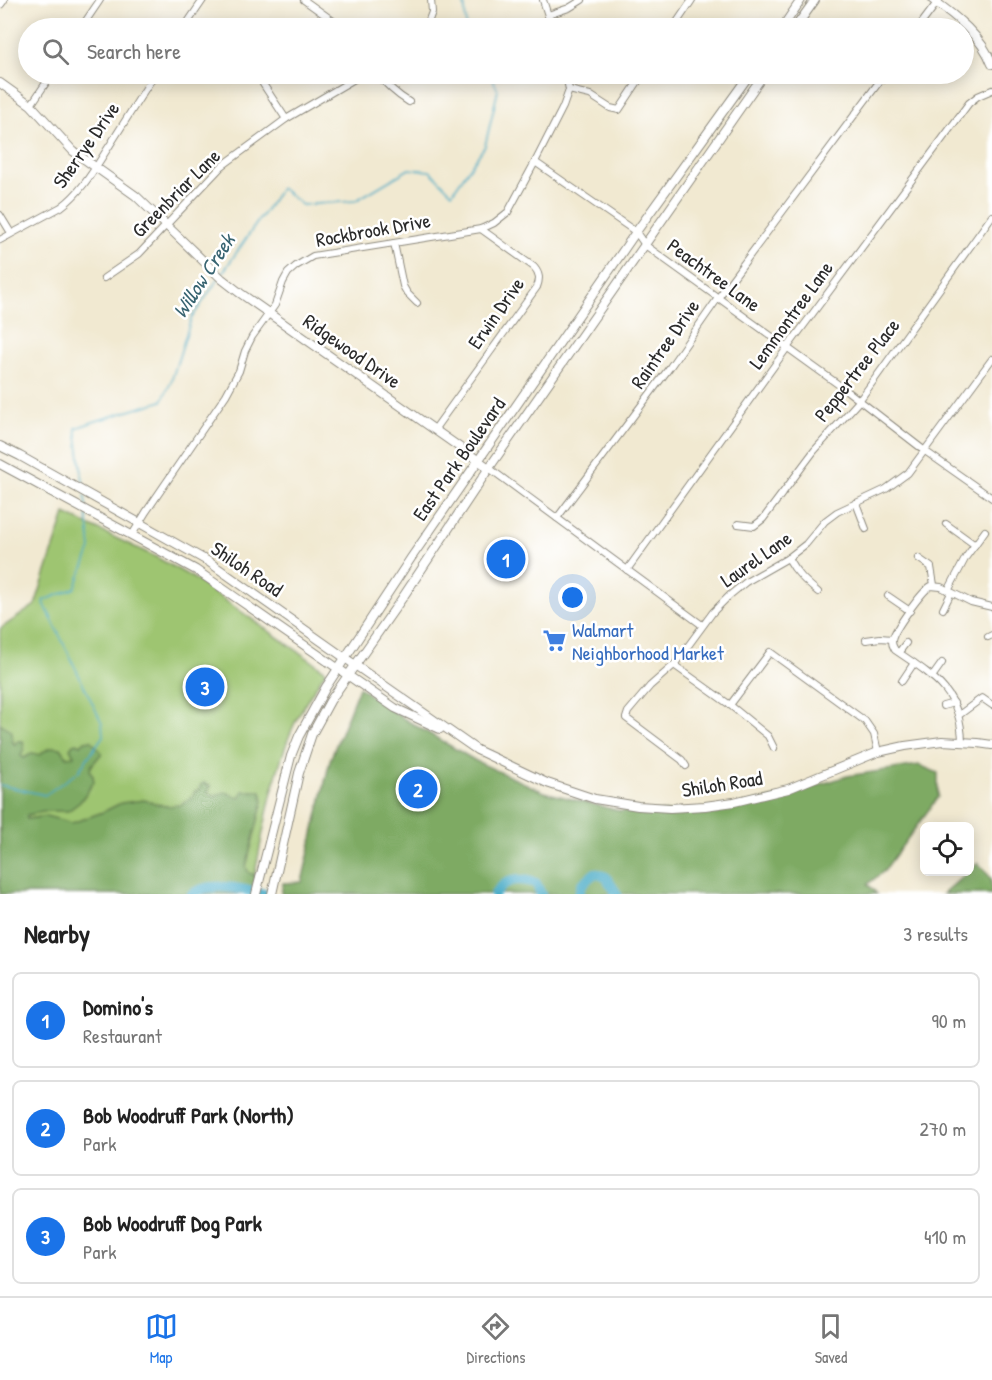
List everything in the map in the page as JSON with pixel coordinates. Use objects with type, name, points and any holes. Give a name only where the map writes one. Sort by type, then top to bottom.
[{"type":"main road","points":[[789,18],[801,0]]},
{"type":"main road","points":[[802,18],[815,0]]},
{"type":"main road","name":"East Park Boulevard","points":[[256,894],[291,756],[309,715],[344,658],[478,460],[636,232],[743,84]]},
{"type":"main road","name":"East Park Boulevard","points":[[272,894],[299,772],[317,723],[489,468],[757,84]]},
{"type":"main road","name":"Shiloh Road","points":[[0,446],[222,571],[477,750],[569,791],[638,806],[670,808],[705,806],[734,802],[788,789],[878,752],[942,741],[992,745]]},
{"type":"main road","name":"Shiloh Road","points":[[0,464],[196,570],[395,708],[462,740]]},
{"type":"street","points":[[0,4],[3,0]]},
{"type":"street","points":[[88,18],[100,0]]},
{"type":"street","points":[[191,18],[203,0]]},
{"type":"street","points":[[304,0],[329,18]]},
{"type":"street","points":[[430,18],[432,12],[431,0]]},
{"type":"street","points":[[543,0],[549,18]]},
{"type":"street","points":[[548,15],[582,0]]},
{"type":"street","points":[[680,18],[692,0]]},
{"type":"street","points":[[925,18],[936,1],[956,18]]},
{"type":"street","points":[[974,35],[991,57]]},
{"type":"street","name":"Ridgewood Drive","points":[[0,83],[31,105],[73,151],[136,196],[240,294],[478,460],[702,626]]},
{"type":"street","points":[[31,105],[45,84]]},
{"type":"street","name":"Sherrye Drive","points":[[0,240],[69,201],[96,166],[149,84]]},
{"type":"street","points":[[262,84],[286,119]]},
{"type":"street","name":"Greenbriar Lane","points":[[104,278],[138,254],[222,166],[286,119],[346,84]]},
{"type":"street","points":[[386,84],[409,102]]},
{"type":"street","points":[[568,84],[569,90],[591,95],[610,108],[619,110],[637,84]]},
{"type":"street","name":"Raintree Drive","points":[[557,519],[878,84]]},
{"type":"street","name":"Rockbrook Drive","points":[[132,535],[226,395],[239,371],[252,337],[275,305],[288,273],[314,256],[482,229],[494,223],[508,212],[557,121],[569,90]]},
{"type":"street","name":"Lemmontree Lane","points":[[627,570],[787,348],[969,103],[992,90]]},
{"type":"street","name":"Peachtree Lane","points":[[536,162],[636,232],[645,245],[992,498]]},
{"type":"street","points":[[0,215],[11,233]]},
{"type":"street","name":"Peppertree Place","points":[[738,524],[754,526],[764,519],[814,451],[859,401],[992,216]]},
{"type":"street","name":"Erwin Drive","points":[[434,430],[537,287],[539,279],[534,267],[482,229]]},
{"type":"street","points":[[394,243],[403,286],[417,303]]},
{"type":"street","name":"Laurel Lane","points":[[686,766],[682,760],[626,718],[628,712],[650,686],[674,665],[702,626],[730,595],[746,582],[788,558],[806,544],[825,521],[837,512],[886,489],[908,473],[992,359]]},
{"type":"street","points":[[856,503],[866,529]]},
{"type":"street","points":[[946,524],[975,545]]},
{"type":"street","points":[[942,609],[966,557],[985,531]]},
{"type":"street","points":[[788,558],[798,575],[818,592]]},
{"type":"street","points":[[918,558],[931,567],[934,585]]},
{"type":"street","points":[[934,585],[976,604],[992,607]]},
{"type":"street","points":[[934,585],[926,589],[895,632],[892,639],[893,648],[946,690],[959,715],[962,742]]},
{"type":"street","points":[[888,596],[909,611]]},
{"type":"street","points":[[866,640],[892,639]]},
{"type":"street","points":[[899,652],[906,643]]},
{"type":"street","points":[[730,705],[770,652],[865,721],[874,734],[878,752]]},
{"type":"street","points":[[902,681],[914,663]]},
{"type":"street","points":[[932,677],[942,663]]},
{"type":"street","points":[[674,665],[730,705],[768,736],[774,748]]},
{"type":"street","points":[[959,715],[982,698],[992,705]]},
{"type":"street","points":[[943,706],[954,703]]},
{"type":"green space","points":[[65,514],[156,557],[193,578],[326,671],[300,712],[285,747],[268,809],[251,894],[0,894],[0,629],[35,605]]},
{"type":"green space","points":[[359,687],[401,717],[476,761],[544,792],[620,811],[703,813],[784,796],[847,776],[919,765],[938,773],[938,797],[884,871],[868,884],[877,894],[281,894],[283,883],[302,882],[330,760]]},
{"type":"green space","points":[[0,723],[12,732],[13,743],[23,741],[24,748],[21,756],[24,758],[33,753],[40,755],[47,749],[55,747],[61,748],[67,757],[74,756],[70,748],[73,744],[81,745],[91,740],[102,753],[90,770],[94,782],[80,802],[68,811],[49,811],[27,815],[27,819],[46,816],[72,823],[121,803],[144,800],[165,806],[181,805],[204,783],[210,786],[208,793],[216,796],[225,792],[240,798],[243,791],[261,791],[263,801],[246,867],[249,873],[255,875],[251,894],[0,894]]},
{"type":"green space","points":[[978,863],[991,878],[992,894],[943,894],[963,876],[974,876],[974,867]]},
{"type":"waterway","name":"Willow Creek","points":[[464,0],[465,18]]},
{"type":"waterway","name":"Willow Creek","points":[[221,275],[281,188],[302,205],[355,201],[409,169],[430,171],[452,193],[485,146],[498,90],[495,84]]},
{"type":"waterway","name":"Willow Creek","points":[[84,489],[76,428],[162,401],[171,382],[191,319],[218,279]]},
{"type":"waterway","name":"Willow Creek","points":[[85,496],[86,507]]},
{"type":"waterway","name":"Willow Creek","points":[[0,785],[45,795],[78,772],[103,736],[102,723],[43,601],[75,588],[91,549],[87,514]]},
{"type":"waterway","points":[[579,894],[582,884],[595,873],[606,877],[617,894]]},
{"type":"waterway","points":[[495,894],[508,882],[518,880],[536,883],[541,894]]},
{"type":"waterway","points":[[192,894],[218,887],[265,894]]},
{"type":"place","name":"Domino's","points":[[506,559]]},
{"type":"place","name":"Walmart Neighborhood Market","points":[[554,641]]},
{"type":"place","name":"Bob Woodruff Dog Park","points":[[205,687]]},
{"type":"place","name":"Bob Woodruff Park (North)","points":[[418,789]]}]
